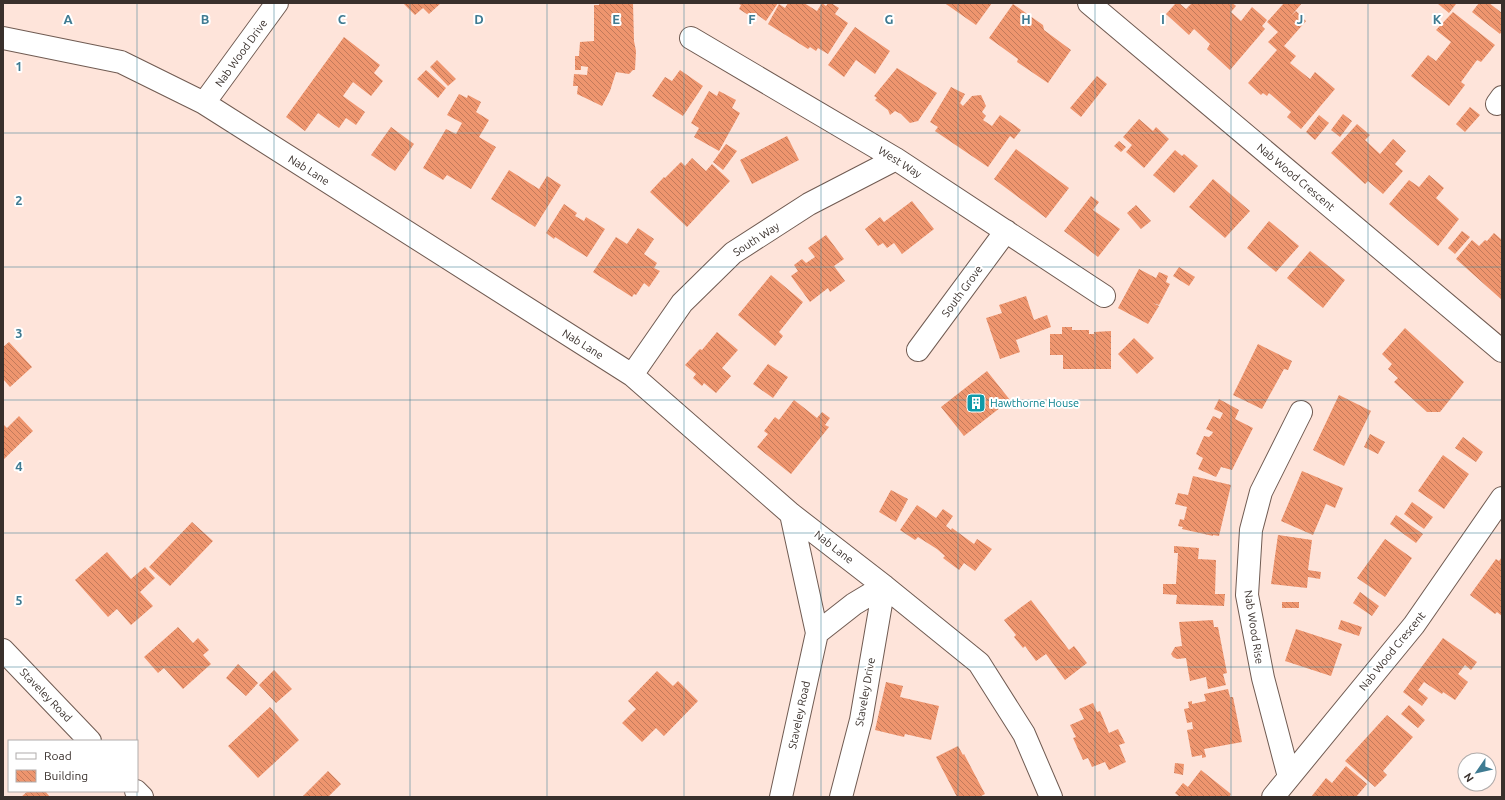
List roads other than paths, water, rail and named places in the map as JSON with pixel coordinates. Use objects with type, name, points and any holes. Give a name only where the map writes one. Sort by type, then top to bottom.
[{"type":"street","name":"Nab Wood Drive","points":[[204,103],[277,3]]},
{"type":"street","name":"Nab Wood Crescent","points":[[1089,3],[1502,351]]},
{"type":"street","name":"Nab Lane","points":[[3,38],[121,62],[204,103],[632,375],[791,514],[884,586],[979,663],[1024,734],[1051,797]]},
{"type":"street","name":"West Way","points":[[691,38],[896,159],[1104,296]]},
{"type":"street","name":"South Way","points":[[632,375],[682,303],[733,253],[809,204],[896,159]]},
{"type":"street","name":"South Grove","points":[[918,350],[1006,231]]},
{"type":"street","name":"Nab Wood Rise","points":[[1289,777],[1263,678],[1247,595],[1250,530],[1262,492],[1301,412]]},
{"type":"street","name":"Nab Wood Crescent","points":[[1273,797],[1414,625],[1502,498]]},
{"type":"street","name":"Staveley Road","points":[[781,797],[817,633],[791,514]]},
{"type":"street","points":[[817,633],[854,604],[884,586]]},
{"type":"street","name":"Staveley Drive","points":[[841,797],[861,720],[884,586]]},
{"type":"street","name":"Staveley Road","points":[[3,650],[89,740]]},
{"type":"place","name":"Hawthorne House","points":[[976,403]]}]
